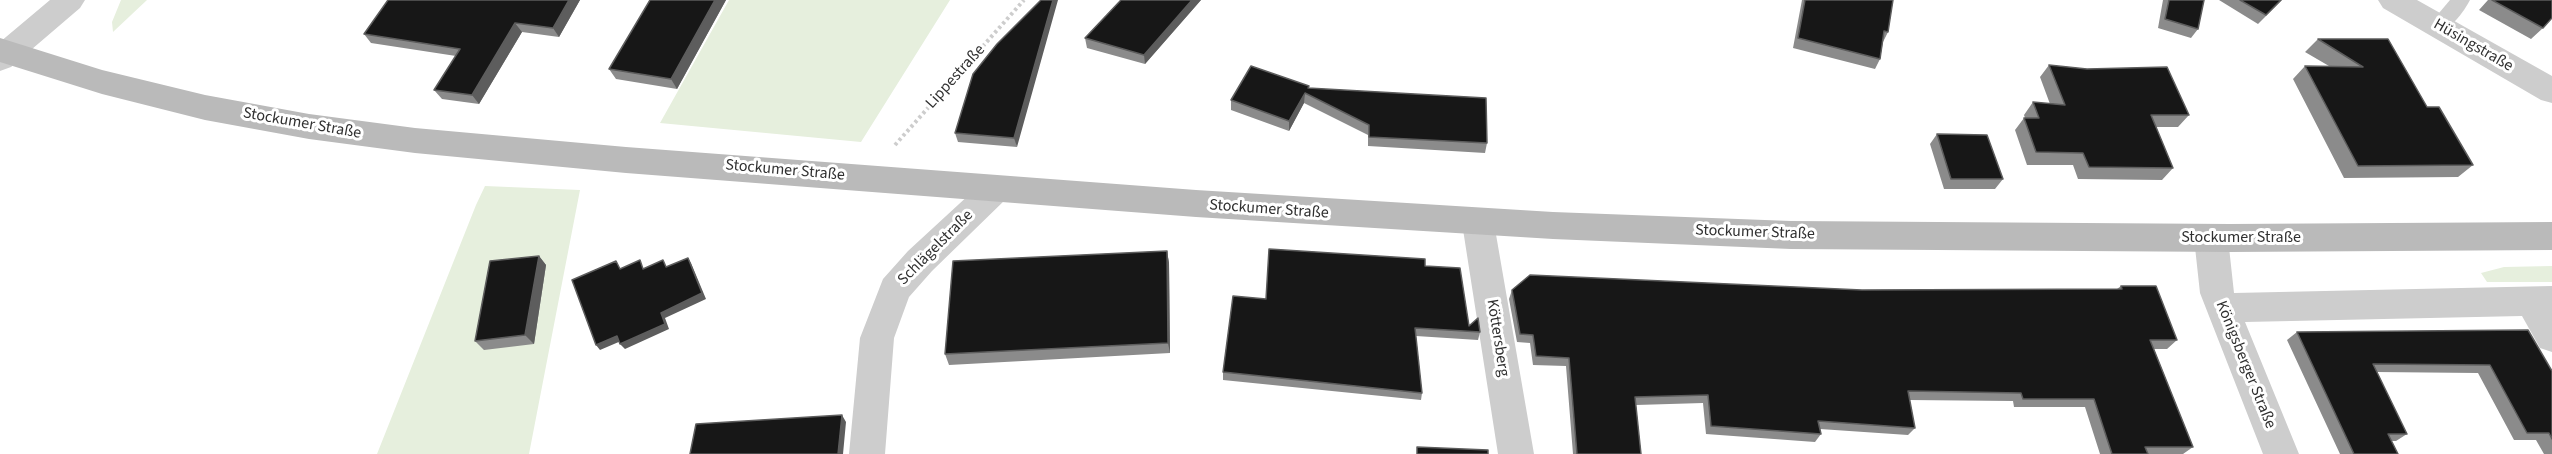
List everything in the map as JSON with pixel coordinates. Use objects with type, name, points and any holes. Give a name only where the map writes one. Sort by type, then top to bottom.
[{"type":"main road","name":"Stockumer Straße","points":[[3,54],[116,87],[320,130],[483,149],[727,166],[995,190],[1478,223],[1796,235],[2211,238],[2552,236]]},
{"type":"street","points":[[3,54],[70,0]]},
{"type":"street","name":"Hüsingstraße","points":[[2393,0],[2552,92]]},
{"type":"street","name":"Schlägelstraße","points":[[867,454],[877,338],[895,289],[920,261],[995,190]]},
{"type":"street","name":"Köttersberg","points":[[1478,223],[1516,454]]},
{"type":"street","name":"Königsberger Straße","points":[[2211,238],[2217,293],[2281,454]]},
{"type":"street","points":[[2222,308],[2542,302],[2552,337]]},
{"type":"lane","points":[[2438,26],[2461,0]]},
{"type":"path","name":"Lippestraße","points":[[895,146],[1024,0]]},
{"type":"green space","points":[[121,0],[147,0],[113,32],[112,22]]},
{"type":"green space","points":[[729,0],[950,0],[861,142],[660,123]]},
{"type":"green space","points":[[485,186],[580,190],[529,454],[377,454],[476,205]]},
{"type":"green space","points":[[2552,266],[2552,282],[2487,282],[2481,273],[2504,267]]},
{"type":"building","points":[[388,0],[569,0],[553,28],[515,23],[472,95],[434,90],[460,49],[364,34]]},
{"type":"building","points":[[650,0],[715,0],[671,79],[609,69]]},
{"type":"building","points":[[1041,0],[1053,0],[1014,138],[955,133],[973,74],[997,44]]},
{"type":"building","points":[[1121,0],[1192,0],[1144,55],[1085,38]]},
{"type":"building","points":[[1805,0],[1893,0],[1888,32],[1884,31],[1880,59],[1798,38]]},
{"type":"building","points":[[2169,0],[2204,0],[2198,29],[2165,19]]},
{"type":"building","points":[[2240,0],[2281,0],[2266,15]]},
{"type":"building","points":[[2492,0],[2552,0],[2552,18],[2543,28]]},
{"type":"building","points":[[2318,39],[2388,39],[2427,107],[2439,107],[2473,165],[2358,166],[2305,66],[2363,67]]},
{"type":"building","points":[[2049,65],[2087,69],[2167,67],[2189,115],[2151,115],[2173,168],[2089,167],[2083,153],[2036,152],[2024,118],[2039,118],[2033,102],[2065,105]]},
{"type":"building","points":[[1251,66],[1309,86],[1308,88],[1486,98],[1487,143],[1369,137],[1369,125],[1305,93],[1289,121],[1231,100]]},
{"type":"building","points":[[1937,134],[1987,135],[2003,179],[1951,179]]},
{"type":"building","points":[[1269,249],[1425,259],[1425,266],[1460,268],[1469,326],[1478,318],[1480,332],[1415,328],[1422,393],[1223,372],[1233,296],[1266,299]]},
{"type":"building","points":[[1167,251],[1168,343],[945,354],[953,261]]},
{"type":"building","points":[[539,256],[525,335],[475,341],[490,261]]},
{"type":"building","points":[[688,258],[702,293],[661,313],[665,324],[620,344],[617,336],[596,345],[572,280],[616,261],[620,269],[640,260],[643,269],[663,260],[666,267]]},
{"type":"building","points":[[1530,275],[1862,290],[2122,289],[2121,286],[2156,286],[2177,340],[2150,340],[2193,447],[2145,447],[2148,454],[2112,454],[2094,399],[2023,399],[2021,393],[1908,391],[1915,428],[1818,421],[1821,434],[1711,426],[1708,395],[1635,397],[1641,454],[1577,454],[1569,358],[1536,356],[1533,335],[1520,334],[1512,290]]},
{"type":"building","points":[[2528,330],[2552,371],[2552,439],[2549,433],[2527,433],[2490,365],[2373,364],[2407,434],[2388,434],[2398,454],[2354,454],[2297,332]]},
{"type":"building","points":[[842,415],[838,454],[690,454],[696,424]]},
{"type":"building","points":[[1417,447],[1488,450],[1488,454],[1417,454]]}]
